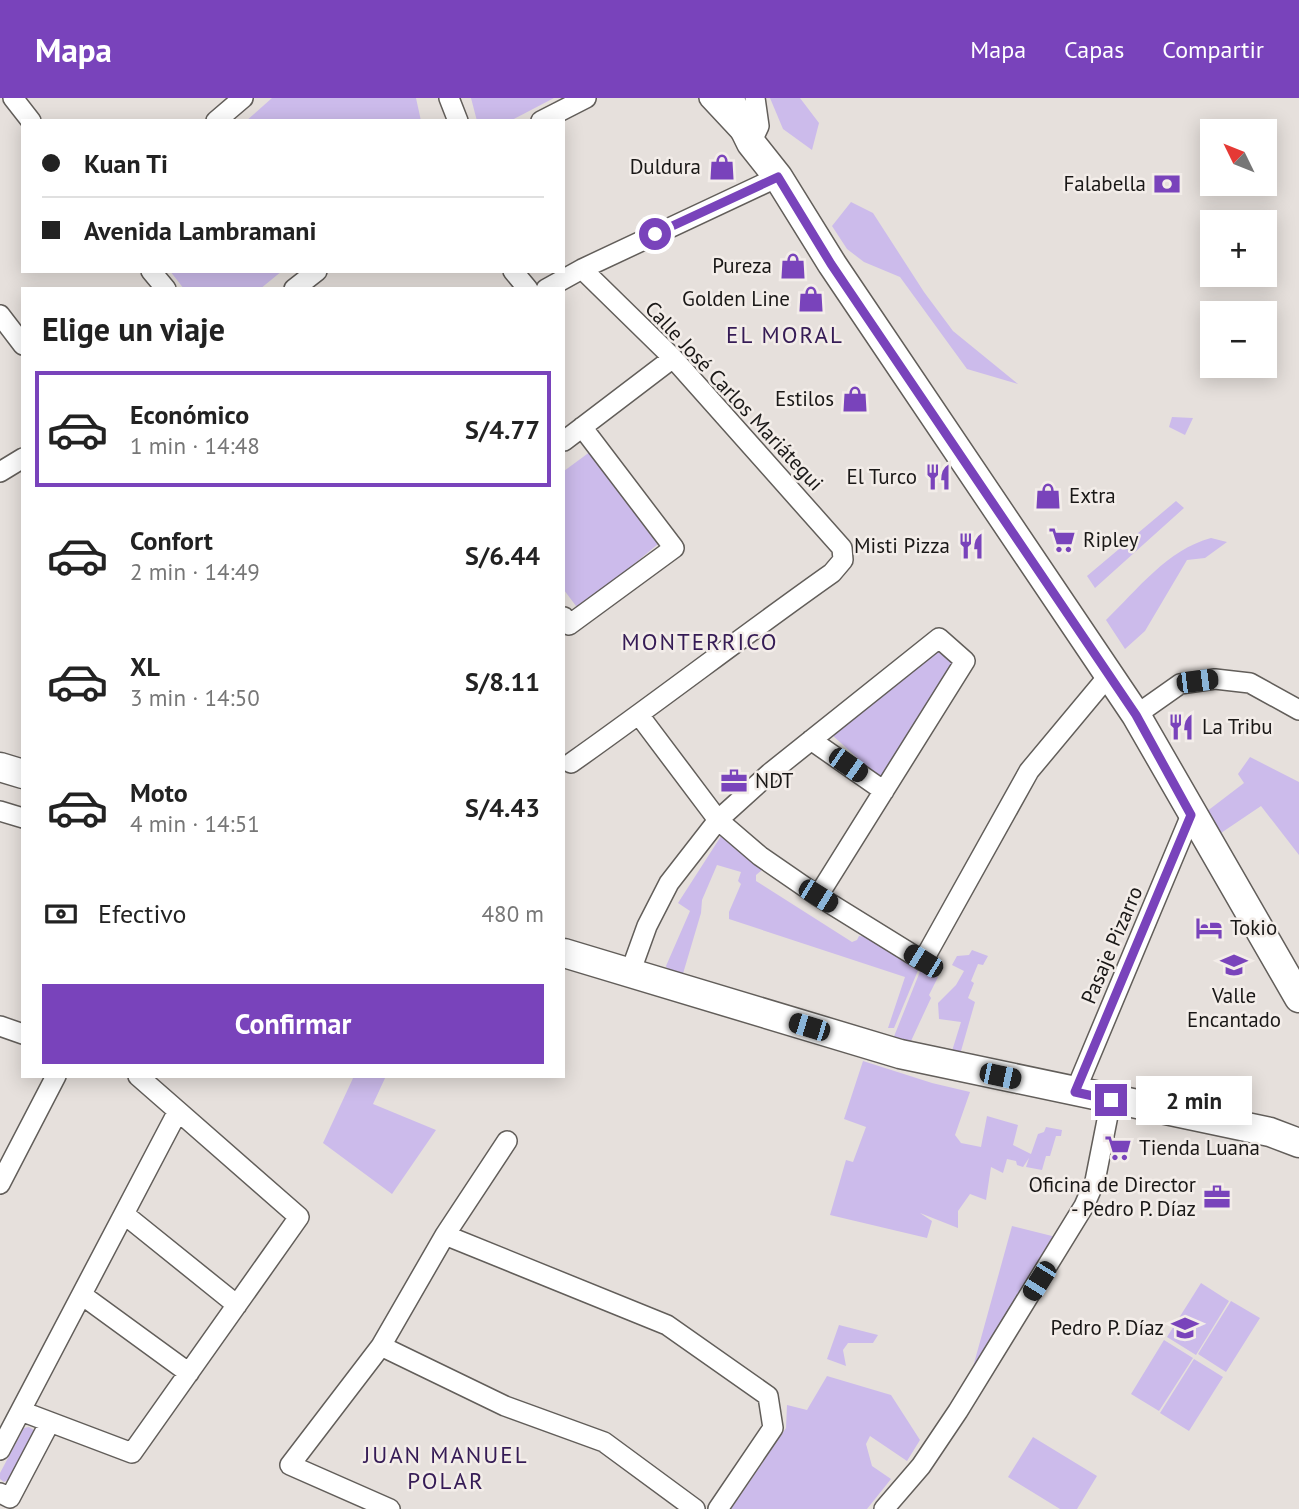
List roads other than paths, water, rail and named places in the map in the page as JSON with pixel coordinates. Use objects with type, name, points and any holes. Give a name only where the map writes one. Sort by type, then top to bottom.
[{"type":"main road","points":[[729,98],[751,143],[778,177],[831,264],[1136,715],[1191,815],[1299,998]]},
{"type":"main road","points":[[0,767],[21,773]]},
{"type":"main road","points":[[565,953],[900,1054],[1270,1132],[1299,1143]]},
{"type":"street","points":[[14,98],[30,119]]},
{"type":"street","points":[[218,119],[243,98]]},
{"type":"street","points":[[449,98],[457,119]]},
{"type":"street","points":[[545,119],[586,98]]},
{"type":"street","points":[[709,98],[751,143],[759,126],[755,98]]},
{"type":"street","points":[[550,287],[582,269],[778,177]]},
{"type":"street","name":"Calle José Carlos Mariátegui","points":[[582,269],[673,358],[842,548],[843,560],[832,573],[742,636],[639,715]]},
{"type":"street","points":[[153,273],[164,287]]},
{"type":"street","points":[[297,287],[314,273]]},
{"type":"street","points":[[515,273],[526,287]]},
{"type":"street","points":[[0,315],[21,342]]},
{"type":"street","points":[[565,440],[673,358]]},
{"type":"street","points":[[565,619],[569,625],[674,548],[582,427]]},
{"type":"street","points":[[0,472],[21,459]]},
{"type":"street","points":[[630,973],[648,926],[669,883],[718,820],[760,781],[939,638],[965,662],[818,896]]},
{"type":"street","points":[[571,763],[639,715],[718,820],[760,856],[818,896],[923,961],[1029,771],[1109,675]]},
{"type":"street","points":[[1136,715],[1180,684],[1215,679],[1250,683],[1299,710]]},
{"type":"street","points":[[811,740],[884,791]]},
{"type":"street","points":[[0,811],[21,817]]},
{"type":"street","name":"Pasaje Pizarro","points":[[1075,1092],[1191,815]]},
{"type":"street","points":[[0,1026],[21,1033]]},
{"type":"street","points":[[0,1184],[5,1162],[55,1078]]},
{"type":"street","points":[[21,1411],[132,1453],[299,1217],[140,1078]]},
{"type":"street","points":[[884,1509],[921,1466],[943,1433],[1084,1206],[1095,1181],[1111,1100]]},
{"type":"street","points":[[0,1450],[178,1111]]},
{"type":"street","points":[[390,1509],[290,1465],[381,1346],[445,1235],[507,1141]]},
{"type":"street","points":[[124,1214],[237,1305]]},
{"type":"street","points":[[445,1235],[667,1325],[768,1396],[773,1428],[718,1509]]},
{"type":"street","points":[[82,1295],[189,1373]]},
{"type":"street","points":[[381,1346],[505,1406],[604,1442],[695,1509]]},
{"type":"street","points":[[0,1493],[10,1498],[50,1422]]},
{"type":"place","name":"Duldura","points":[[722,167]]},
{"type":"place","name":"Falabella","points":[[1167,184]]},
{"type":"place","name":"Pureza","points":[[793,266]]},
{"type":"place","name":"Golden Line","points":[[811,299]]},
{"type":"place","name":"Estilos","points":[[855,399]]},
{"type":"place","name":"El Turco","points":[[938,477]]},
{"type":"place","name":"Extra","points":[[1048,496]]},
{"type":"place","name":"Ripley","points":[[1062,540]]},
{"type":"place","name":"Misti Pizza","points":[[971,546]]},
{"type":"place","name":"La Tribu","points":[[1181,727]]},
{"type":"place","name":"NDT","points":[[734,781]]},
{"type":"place","name":"Tokio","points":[[1209,928]]},
{"type":"place","name":"Valle Encantado","points":[[1234,965]]},
{"type":"place","name":"Tienda Luana","points":[[1118,1148]]},
{"type":"place","name":"Oficina de Director - Pedro P. Díaz","points":[[1217,1197]]},
{"type":"place","name":"Pedro P. Díaz","points":[[1185,1328]]},
{"type":"district","name":"EL MORAL","points":[[785,335]]},
{"type":"district","name":"MONTERRICO","points":[[700,642]]},
{"type":"district","name":"JUAN MANUEL POLAR","points":[[446,1468]]}]
